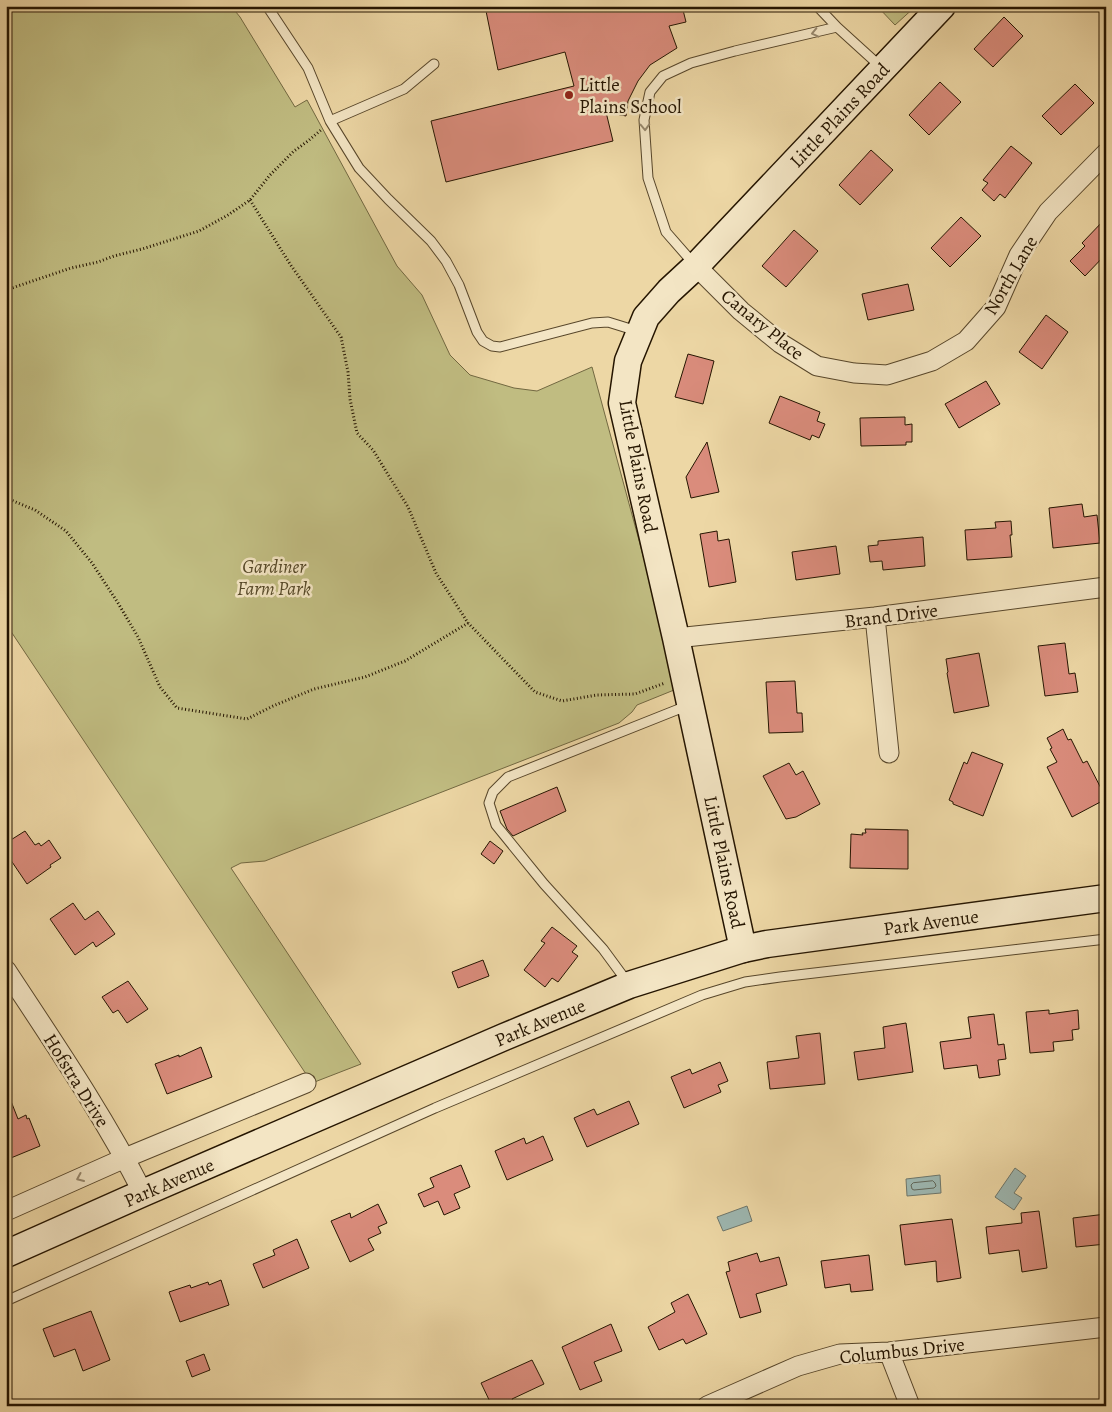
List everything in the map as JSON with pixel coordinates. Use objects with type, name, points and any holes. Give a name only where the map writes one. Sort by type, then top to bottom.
[{"type":"main road","name":"Little Plains Road","points":[[744,949],[691,704],[622,403],[628,361],[646,317],[668,291],[696,266],[942,6]]},
{"type":"main road","name":"Park Avenue","points":[[6,1254],[504,1037],[629,985],[744,949],[777,942],[1106,898]]},
{"type":"street","name":"North Lane","points":[[951,350],[966,341],[996,307],[1018,255],[1048,212],[1106,153]]},
{"type":"street","name":"Canary Place","points":[[696,266],[741,311],[780,343],[817,366],[854,373],[887,375],[932,361],[951,350]]},
{"type":"street","name":"Brand Drive","points":[[676,638],[875,618],[1106,587]]},
{"type":"street","points":[[875,618],[889,753]]},
{"type":"street","name":"Hofstra Drive","points":[[6,970],[125,1158],[143,1194]]},
{"type":"street","points":[[6,1211],[125,1158],[306,1083]]},
{"type":"street","name":"Columbus Drive","points":[[708,1406],[798,1366],[840,1354],[889,1352],[1106,1326]]},
{"type":"street","points":[[889,1352],[910,1406]]},
{"type":"lane","points":[[267,6],[308,68],[330,121],[359,168],[446,260],[459,285],[477,332],[483,341],[492,346],[500,347],[577,326],[608,322],[640,331]]},
{"type":"lane","points":[[817,6],[837,28],[883,69]]},
{"type":"lane","points":[[696,266],[666,232],[648,178],[644,120],[650,92],[663,76],[691,63],[837,28]]},
{"type":"lane","points":[[330,121],[404,89],[434,64]]},
{"type":"lane","points":[[629,985],[602,949],[544,884],[496,825],[488,803],[493,792],[508,777],[691,704]]},
{"type":"lane","points":[[6,1301],[435,1108],[702,995],[745,982],[780,976],[1106,938]]},
{"type":"path","points":[[6,290],[71,268],[98,262],[199,231],[250,200],[270,175],[294,150],[308,141],[330,121]]},
{"type":"path","points":[[250,200],[290,264],[341,338],[357,433],[372,450],[408,506],[436,573],[468,623],[535,692],[562,701],[597,695],[635,694],[684,676]]},
{"type":"path","points":[[6,498],[34,510],[66,531],[92,563],[118,603],[138,637],[160,687],[177,708],[247,719],[314,689],[365,677],[405,661],[468,623]]},
{"type":"green space","name":"Gardiner Farm Park","points":[[6,6],[231,6],[240,17],[295,107],[307,100],[397,266],[422,295],[450,355],[470,375],[514,388],[537,391],[592,367],[679,688],[637,705],[619,723],[265,861],[241,863],[231,868],[361,1064],[312,1083],[6,624]]},
{"type":"green space","points":[[877,6],[916,6],[895,25]]},
{"type":"water","points":[[1015,1168],[1026,1176],[1014,1193],[1022,1198],[1014,1210],[995,1197]]},
{"type":"water","points":[[940,1175],[941,1193],[907,1196],[906,1179]]},
{"type":"water","points":[[747,1206],[752,1221],[723,1231],[717,1217]]},
{"type":"building","name":"Little Plains School","points":[[485,6],[682,6],[686,22],[669,26],[677,48],[650,65],[638,81],[628,101],[626,116],[606,112],[613,141],[446,182],[431,121],[574,86],[565,52],[498,70]]},
{"type":"building","points":[[1004,17],[1023,36],[993,67],[974,49]]},
{"type":"building","points":[[940,82],[961,102],[929,135],[909,115]]},
{"type":"building","points":[[1075,84],[1094,103],[1061,135],[1042,116]]},
{"type":"building","points":[[1011,146],[1032,163],[1005,198],[1000,194],[994,201],[982,190],[988,183],[983,180]]},
{"type":"building","points":[[871,150],[893,170],[860,205],[839,185]]},
{"type":"building","points":[[961,217],[981,236],[950,267],[931,248]]},
{"type":"building","points":[[1106,218],[1106,254],[1085,276],[1070,261],[1085,246],[1082,243]]},
{"type":"building","points":[[794,230],[818,251],[786,287],[762,266]]},
{"type":"building","points":[[908,284],[914,310],[868,320],[862,294]]},
{"type":"building","points":[[1046,315],[1068,332],[1042,369],[1019,352]]},
{"type":"building","points":[[688,354],[714,361],[703,404],[675,397]]},
{"type":"building","points":[[986,381],[1000,404],[959,428],[945,404]]},
{"type":"building","points":[[780,396],[820,412],[817,421],[825,424],[819,438],[812,435],[810,440],[769,423]]},
{"type":"building","points":[[905,417],[905,425],[912,424],[912,442],[906,442],[906,445],[861,446],[860,418]]},
{"type":"building","points":[[707,442],[719,492],[691,498],[686,477]]},
{"type":"building","points":[[1082,504],[1084,517],[1097,515],[1100,543],[1053,548],[1049,508]]},
{"type":"building","points":[[1011,521],[1012,557],[967,560],[965,530],[996,528],[995,522]]},
{"type":"building","points":[[717,531],[718,541],[729,539],[736,582],[709,587],[700,534]]},
{"type":"building","points":[[923,537],[925,566],[883,570],[882,561],[870,562],[868,546],[878,545],[878,541]]},
{"type":"building","points":[[836,546],[840,574],[796,580],[792,552]]},
{"type":"building","points":[[1065,643],[1069,674],[1075,673],[1078,692],[1045,696],[1038,646]]},
{"type":"building","points":[[979,653],[989,706],[954,713],[946,659]]},
{"type":"building","points":[[795,681],[797,713],[802,713],[803,732],[769,733],[766,682]]},
{"type":"building","points":[[1063,729],[1068,740],[1071,739],[1083,763],[1087,761],[1106,798],[1072,817],[1047,767],[1057,762],[1047,738]]},
{"type":"building","points":[[972,752],[1003,764],[983,816],[953,804],[949,800],[964,762],[967,764]]},
{"type":"building","points":[[789,763],[796,775],[803,771],[820,804],[796,817],[786,819],[763,776]]},
{"type":"building","points":[[557,787],[566,811],[513,836],[507,829],[500,811]]},
{"type":"building","points":[[865,829],[908,830],[908,869],[850,868],[851,834],[863,835],[862,833],[866,833]]},
{"type":"building","points":[[25,831],[35,845],[39,843],[41,846],[49,840],[61,858],[27,884],[6,853],[6,843]]},
{"type":"building","points":[[490,841],[503,851],[494,864],[481,854]]},
{"type":"building","points":[[73,903],[85,920],[98,911],[115,934],[96,947],[93,942],[75,955],[50,919]]},
{"type":"building","points":[[552,927],[577,946],[572,952],[578,956],[558,982],[552,978],[545,987],[524,970],[545,943],[541,941]]},
{"type":"building","points":[[483,960],[489,976],[458,988],[452,972]]},
{"type":"building","points":[[128,981],[148,1009],[127,1023],[118,1010],[113,1013],[102,997]]},
{"type":"building","points":[[1049,1010],[1049,1014],[1078,1010],[1079,1029],[1072,1030],[1073,1040],[1053,1042],[1054,1051],[1030,1053],[1026,1012]]},
{"type":"building","points":[[994,1014],[998,1045],[1004,1044],[1006,1059],[998,1060],[1000,1075],[979,1078],[977,1065],[944,1069],[940,1042],[971,1038],[968,1017]]},
{"type":"building","points":[[906,1023],[913,1072],[858,1080],[854,1052],[885,1048],[883,1027]]},
{"type":"building","points":[[820,1033],[825,1084],[770,1089],[767,1062],[799,1058],[796,1036]]},
{"type":"building","points":[[201,1047],[212,1077],[167,1094],[155,1064],[179,1055],[179,1057]]},
{"type":"building","points":[[720,1062],[728,1081],[718,1085],[721,1092],[684,1108],[671,1077],[690,1069],[692,1074]]},
{"type":"building","points":[[6,1091],[18,1119],[26,1115],[27,1119],[29,1118],[40,1146],[6,1160]]},
{"type":"building","points":[[629,1101],[639,1124],[587,1147],[574,1118],[594,1109],[597,1115]]},
{"type":"building","points":[[543,1136],[553,1160],[507,1180],[495,1151],[524,1138],[526,1144]]},
{"type":"building","points":[[461,1165],[470,1187],[454,1194],[460,1208],[444,1215],[438,1201],[424,1207],[418,1194],[434,1187],[430,1178]]},
{"type":"building","points":[[378,1204],[387,1223],[378,1227],[381,1233],[368,1239],[374,1250],[350,1262],[331,1221],[350,1213],[351,1218]]},
{"type":"building","points":[[1039,1211],[1047,1268],[1022,1272],[1019,1250],[989,1254],[986,1227],[1022,1223],[1021,1213]]},
{"type":"building","points":[[1106,1214],[1106,1244],[1076,1247],[1073,1218]]},
{"type":"building","points":[[952,1219],[961,1278],[937,1282],[936,1261],[905,1265],[900,1225]]},
{"type":"building","points":[[297,1239],[309,1268],[263,1288],[253,1264],[275,1255],[273,1250]]},
{"type":"building","points":[[757,1253],[760,1262],[779,1257],[787,1285],[756,1294],[761,1312],[740,1318],[726,1272],[730,1271],[728,1262]]},
{"type":"building","points":[[869,1255],[873,1290],[851,1292],[850,1284],[825,1288],[821,1261]]},
{"type":"building","points":[[221,1280],[229,1305],[180,1322],[169,1292],[190,1285],[191,1288],[208,1282],[209,1285]]},
{"type":"building","points":[[688,1294],[707,1334],[686,1344],[683,1339],[659,1350],[648,1327],[675,1312],[671,1303]]},
{"type":"building","points":[[91,1311],[110,1360],[83,1371],[75,1349],[54,1357],[43,1329]]},
{"type":"building","points":[[611,1324],[622,1351],[594,1362],[602,1381],[580,1390],[562,1347]]},
{"type":"building","points":[[204,1354],[210,1370],[192,1377],[186,1361]]},
{"type":"building","points":[[532,1360],[544,1384],[512,1399],[516,1406],[492,1406],[481,1383]]},
{"type":"place","name":"Little Plains School","points":[[569,95]]}]
